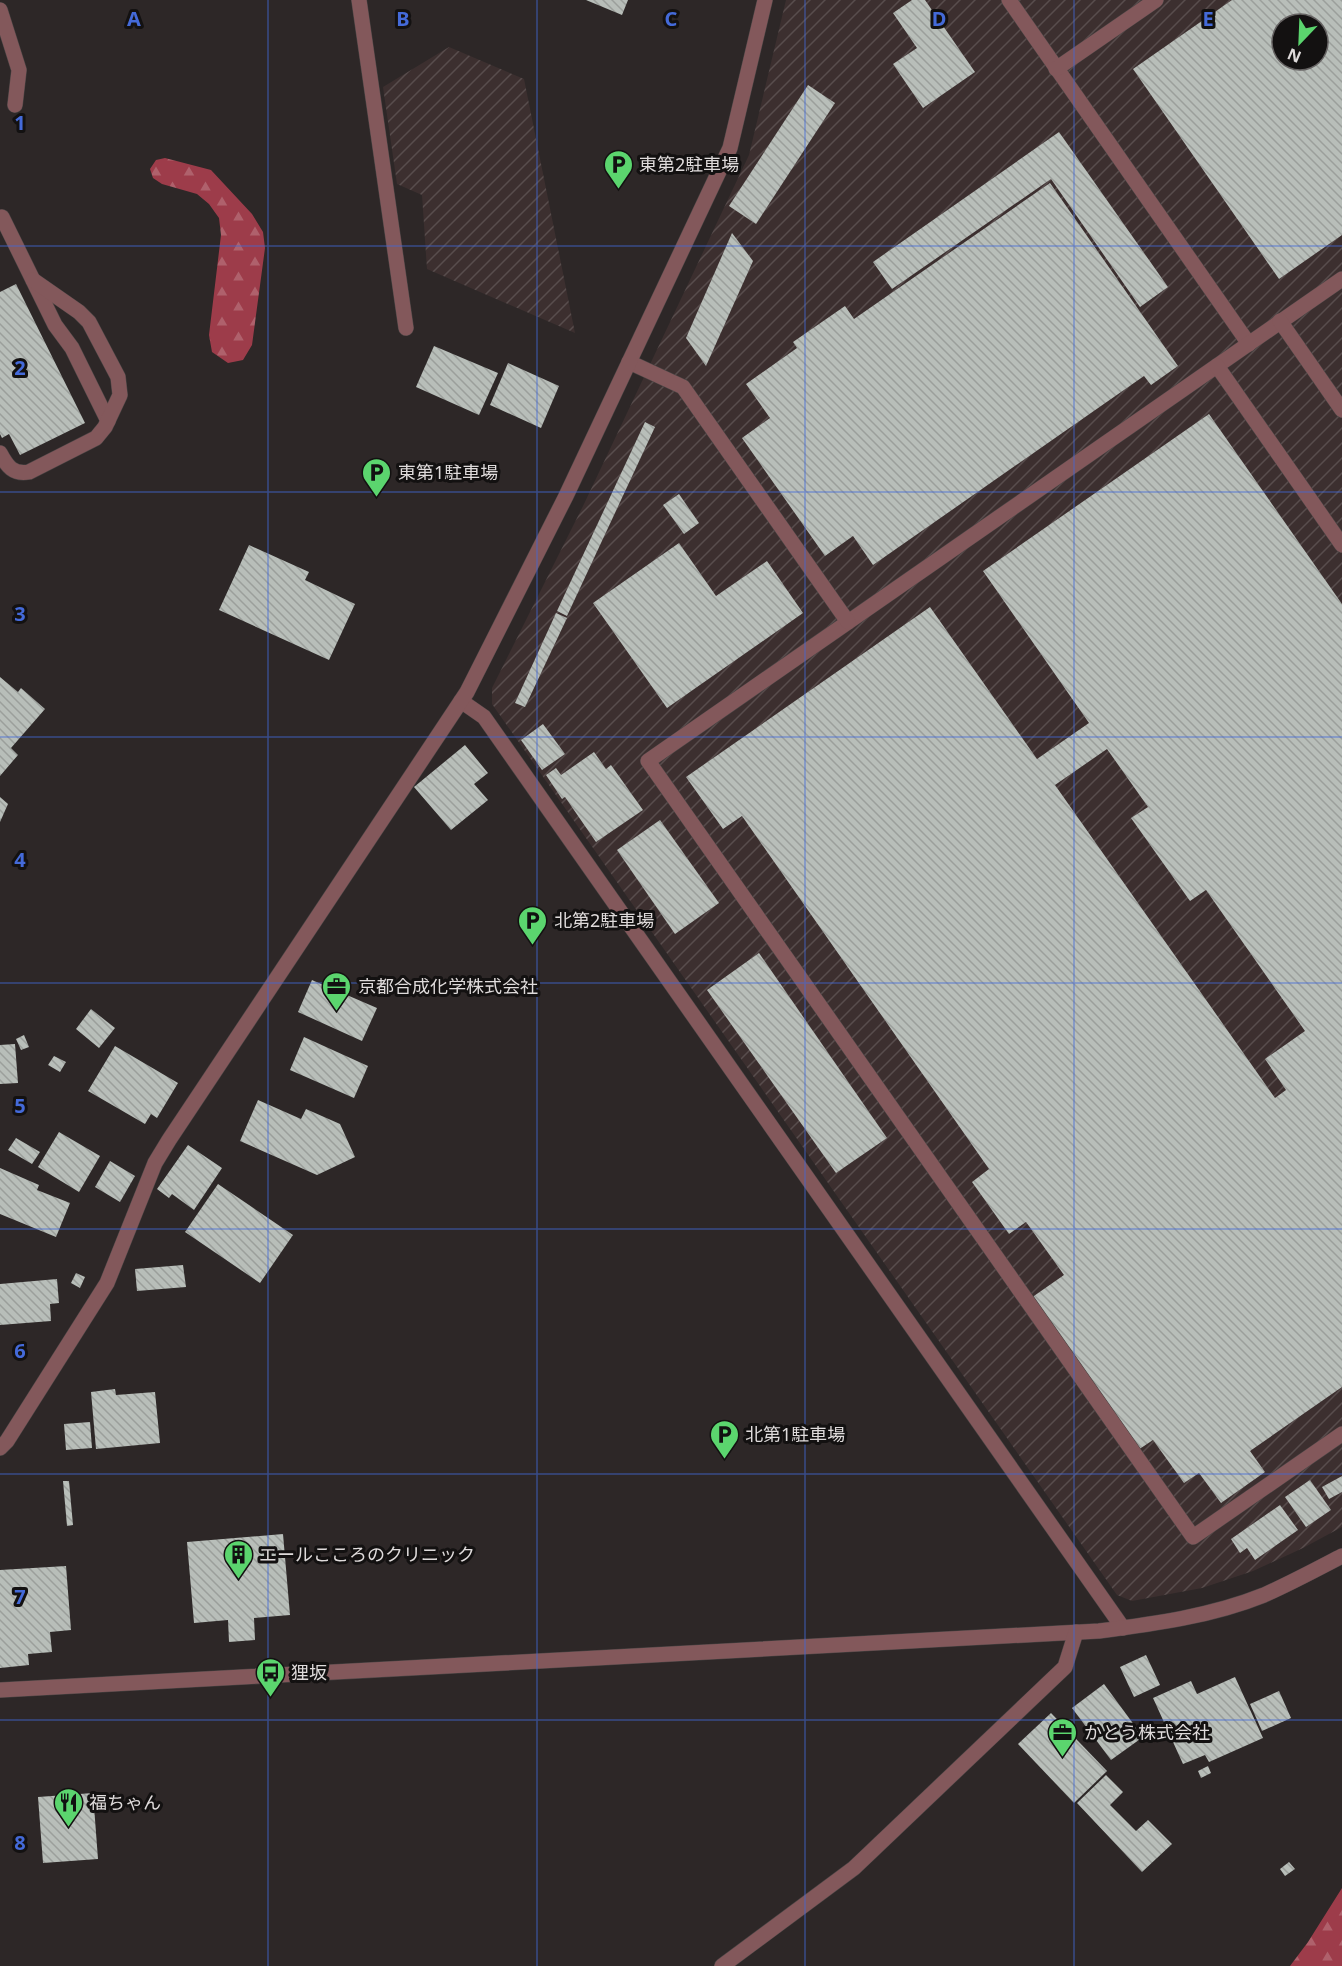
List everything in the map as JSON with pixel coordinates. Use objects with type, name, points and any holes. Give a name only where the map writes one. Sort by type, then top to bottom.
[{"type":"street","points":[[359,0],[406,328]]},
{"type":"street","points":[[0,1448],[7,1441],[107,1282],[155,1163],[169,1140],[461,701],[566,496],[730,148],[765,0]]},
{"type":"street","points":[[1009,0],[1249,344]]},
{"type":"street","points":[[1056,69],[1156,0]]},
{"type":"street","points":[[0,10],[20,70],[15,105]]},
{"type":"street","points":[[2,217],[55,325],[72,348],[108,421]]},
{"type":"street","points":[[1342,279],[648,760],[1193,1537],[1342,1434]]},
{"type":"street","points":[[0,453],[12,471],[20,474],[29,472],[96,438],[108,421],[120,394],[118,376],[90,322],[33,280]]},
{"type":"street","points":[[1281,321],[1342,410]]},
{"type":"street","points":[[629,362],[683,387],[848,622]]},
{"type":"street","points":[[1217,366],[1342,545]]},
{"type":"street","points":[[461,701],[484,717],[1123,1628]]},
{"type":"street","points":[[0,1690],[1123,1628],[1209,1613],[1252,1599],[1342,1556]]},
{"type":"street","points":[[722,1966],[867,1856],[1065,1666],[1076,1632]]},
{"type":"shaded area","points":[[786,0],[1342,0],[1342,1527],[1253,1571],[1202,1588],[1132,1601],[1117,1595],[492,704],[492,688],[584,504],[749,155]]},
{"type":"shaded area","points":[[449,47],[524,79],[575,333],[427,269],[422,195],[397,184],[383,87]]},
{"type":"green space","points":[[165,158],[211,170],[252,214],[263,232],[265,248],[252,345],[243,360],[228,363],[212,352],[209,335],[221,235],[219,218],[209,204],[197,194],[162,184],[153,178],[150,169],[156,160]]},
{"type":"green space","points":[[1342,1888],[1342,1966],[1290,1966],[1308,1942]]},
{"type":"building","points":[[586,0],[628,0],[622,15]]},
{"type":"building","points":[[912,0],[925,0],[975,72],[923,108],[893,64],[917,48],[893,13]]},
{"type":"building","points":[[1232,0],[1342,0],[1342,235],[1279,279],[1133,69]]},
{"type":"building","points":[[808,85],[835,103],[756,224],[729,206]]},
{"type":"building","points":[[1059,132],[1168,287],[1140,307],[1051,179],[892,289],[873,262]]},
{"type":"building","points":[[1050,183],[1178,366],[1151,385],[1144,376],[873,565],[853,536],[825,556],[742,438],[770,418],[746,384],[797,348],[793,342],[845,306],[854,319]]},
{"type":"building","points":[[732,233],[753,261],[706,366],[686,338]]},
{"type":"building","points":[[16,284],[85,423],[20,455],[9,434],[2,438],[0,434],[0,292]]},
{"type":"building","points":[[434,346],[498,373],[479,415],[416,387]]},
{"type":"building","points":[[508,363],[559,386],[541,428],[490,405]]},
{"type":"building","points":[[1209,414],[1342,604],[1342,1387],[1250,1451],[1265,1472],[1221,1503],[1199,1473],[1184,1483],[1153,1440],[1138,1450],[1031,1298],[1064,1275],[1026,1222],[1009,1234],[972,1182],[989,1169],[742,816],[723,829],[686,777],[930,607],[1037,759],[1089,723],[983,571]],"holes":[[[1107,749],[1148,807],[1131,818],[1190,901],[1206,890],[1305,1031],[1265,1059],[1286,1090],[1275,1098],[1055,785]]]},
{"type":"building","points":[[645,422],[655,427],[567,616],[557,611]]},
{"type":"building","points":[[679,494],[699,523],[684,534],[663,505]]},
{"type":"building","points":[[679,543],[716,596],[767,561],[803,613],[667,708],[593,603]]},
{"type":"building","points":[[249,545],[309,572],[305,580],[355,604],[329,660],[219,610]]},
{"type":"building","points":[[556,613],[567,618],[525,707],[515,703]]},
{"type":"building","points":[[0,677],[18,692],[21,688],[45,709],[11,748],[18,755],[0,776]]},
{"type":"building","points":[[543,724],[565,754],[542,770],[521,740]]},
{"type":"building","points":[[465,745],[488,773],[474,784],[488,800],[451,830],[414,787]]},
{"type":"building","points":[[594,752],[606,769],[611,765],[643,810],[596,842],[565,797],[562,799],[546,775],[556,768],[561,775]]},
{"type":"building","points":[[0,797],[8,804],[0,822]]},
{"type":"building","points":[[660,820],[719,903],[675,934],[617,850]]},
{"type":"building","points":[[759,953],[887,1138],[836,1173],[707,990]]},
{"type":"building","points":[[312,980],[377,1008],[362,1041],[298,1012]]},
{"type":"building","points":[[91,1009],[115,1028],[99,1048],[76,1029]]},
{"type":"building","points":[[24,1035],[29,1047],[21,1050],[16,1039]]},
{"type":"building","points":[[304,1037],[368,1066],[354,1098],[290,1070]]},
{"type":"building","points":[[15,1044],[18,1083],[0,1084],[0,1045]]},
{"type":"building","points":[[115,1046],[178,1083],[157,1118],[151,1114],[145,1124],[88,1091]]},
{"type":"building","points":[[54,1056],[66,1062],[60,1072],[48,1065]]},
{"type":"building","points":[[258,1100],[301,1119],[306,1109],[340,1124],[355,1157],[317,1175],[240,1141]]},
{"type":"building","points":[[59,1132],[100,1156],[79,1192],[38,1167]]},
{"type":"building","points":[[16,1138],[40,1152],[32,1164],[8,1150]]},
{"type":"building","points":[[188,1145],[222,1168],[194,1210],[172,1194],[169,1198],[157,1189]]},
{"type":"building","points":[[110,1161],[135,1176],[120,1202],[95,1187]]},
{"type":"building","points":[[0,1168],[39,1185],[37,1190],[70,1203],[56,1237],[0,1214]]},
{"type":"building","points":[[218,1184],[293,1235],[260,1283],[185,1232]]},
{"type":"building","points":[[183,1265],[186,1287],[137,1291],[135,1269]]},
{"type":"building","points":[[76,1273],[85,1277],[80,1288],[71,1283]]},
{"type":"building","points":[[57,1279],[59,1303],[50,1304],[51,1321],[0,1325],[0,1284]]},
{"type":"building","points":[[115,1389],[116,1395],[155,1392],[160,1443],[96,1449],[91,1392]]},
{"type":"building","points":[[90,1422],[92,1448],[66,1450],[64,1424]]},
{"type":"building","points":[[1342,1476],[1342,1492],[1329,1499],[1322,1487]]},
{"type":"building","points":[[1310,1480],[1331,1510],[1306,1527],[1285,1497]]},
{"type":"building","points":[[63,1481],[69,1481],[73,1525],[67,1526]]},
{"type":"building","points":[[1280,1505],[1298,1530],[1255,1560],[1247,1548],[1240,1553],[1231,1539]]},
{"type":"building","name":"エールこころのクリニック","points":[[283,1534],[290,1615],[254,1618],[255,1640],[229,1642],[228,1620],[194,1623],[187,1542]]},
{"type":"building","points":[[66,1566],[71,1630],[50,1632],[52,1652],[28,1654],[29,1665],[0,1668],[0,1570]]},
{"type":"building","points":[[1146,1655],[1160,1685],[1134,1697],[1120,1667]]},
{"type":"building","points":[[1235,1677],[1263,1738],[1209,1762],[1205,1755],[1183,1764],[1153,1698],[1191,1681],[1197,1694]]},
{"type":"building","points":[[1104,1684],[1143,1737],[1111,1760],[1072,1708]]},
{"type":"building","points":[[1279,1691],[1291,1718],[1262,1731],[1250,1704]]},
{"type":"building","points":[[1051,1713],[1107,1771],[1074,1803],[1018,1744]]},
{"type":"building","points":[[1208,1766],[1211,1773],[1201,1778],[1198,1771]]},
{"type":"building","points":[[1106,1775],[1123,1792],[1110,1805],[1136,1831],[1148,1820],[1172,1844],[1142,1872],[1077,1803]]},
{"type":"building","name":"福ちゃん","points":[[93,1793],[98,1859],[43,1863],[38,1797]]},
{"type":"building","points":[[1289,1862],[1295,1869],[1285,1876],[1280,1869]]},
{"type":"place","name":"東第2駐車場","points":[[618,190]]},
{"type":"place","name":"東第1駐車場","points":[[377,498]]},
{"type":"place","name":"北第2駐車場","points":[[533,946]]},
{"type":"place","name":"京都合成化学株式会社","points":[[337,1012]]},
{"type":"place","name":"北第1駐車場","points":[[724,1460]]},
{"type":"place","name":"エールこころのクリニック","points":[[238,1580]]},
{"type":"place","name":"狸坂","points":[[270,1698]]},
{"type":"place","name":"かとう株式会社","points":[[1063,1758]]},
{"type":"place","name":"福ちゃん","points":[[68,1828]]}]
